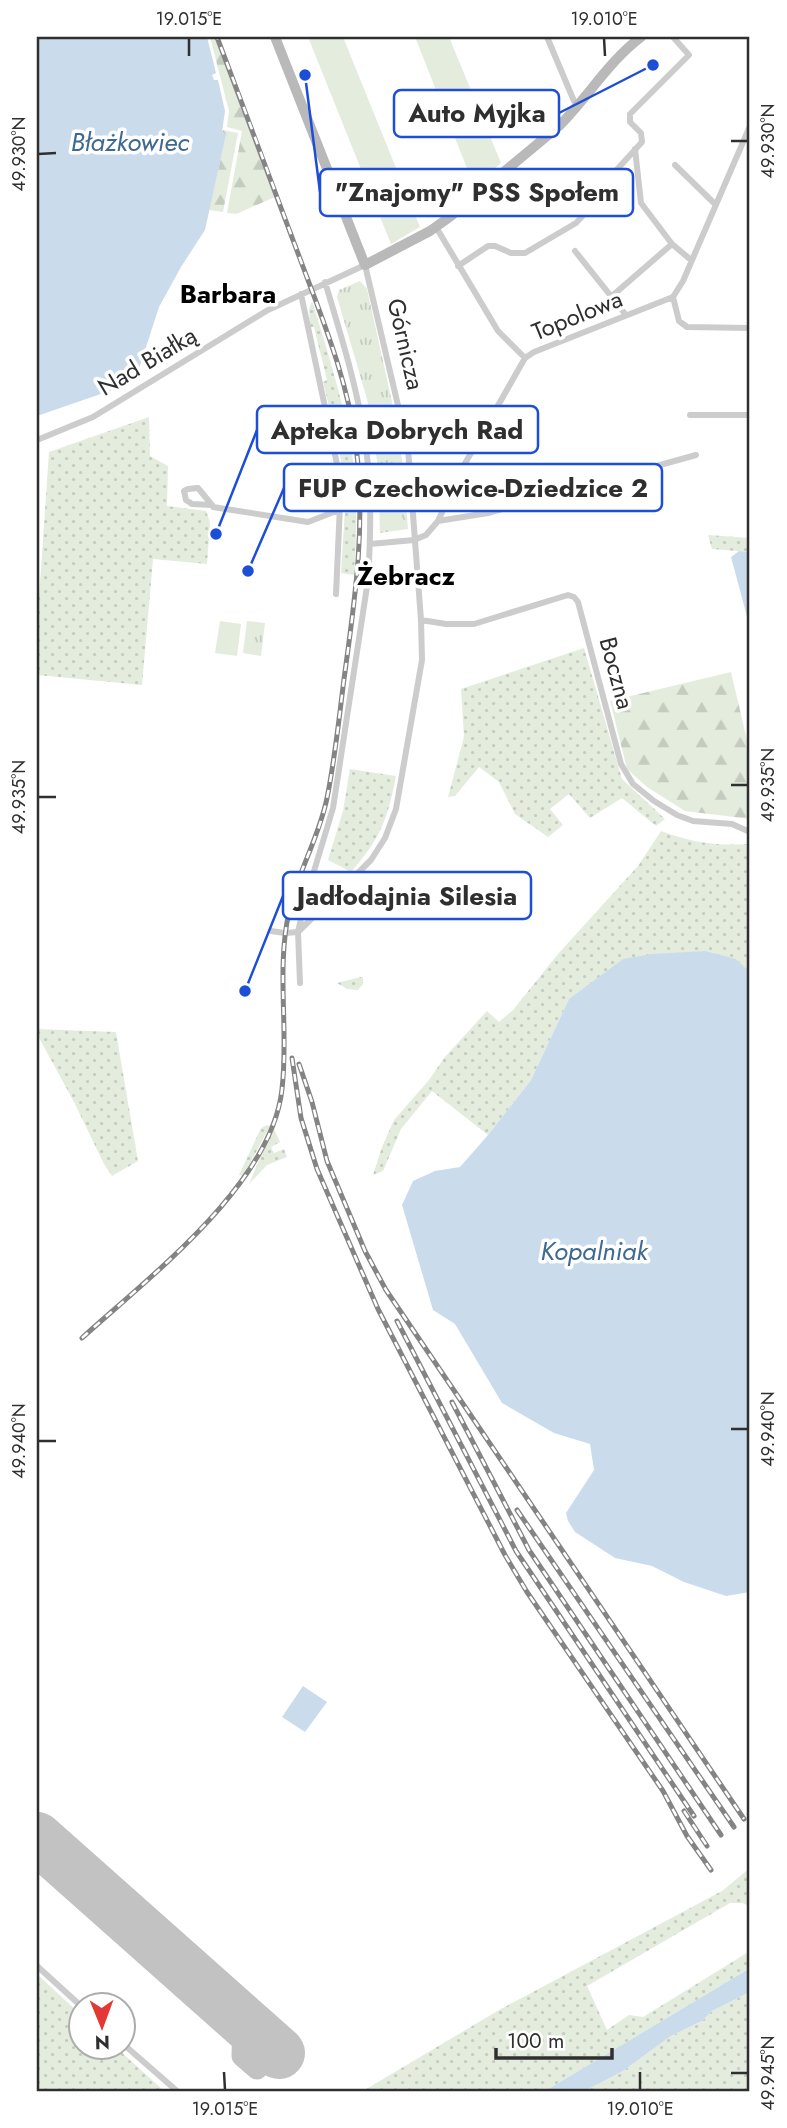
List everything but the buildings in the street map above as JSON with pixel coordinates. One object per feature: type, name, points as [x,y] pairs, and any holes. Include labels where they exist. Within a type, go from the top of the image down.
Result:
[{"type":"street","name":"Górnicza","points":[[275,37],[365,265],[408,448],[421,620],[422,660],[396,809],[385,838],[371,860],[298,933]]},
{"type":"street","points":[[547,37],[574,101],[579,105]]},
{"type":"street","points":[[365,265],[452,216],[559,126],[630,40],[641,37]]},
{"type":"street","points":[[458,266],[488,246],[495,246],[510,253],[525,253],[576,223],[593,203],[601,187],[642,142],[641,133],[630,122],[630,114],[689,55],[673,37]]},
{"type":"street","points":[[750,126],[683,281],[673,297],[679,321],[687,327],[750,328]]},
{"type":"street","points":[[635,149],[641,203],[672,244],[691,260]]},
{"type":"street","points":[[675,164],[716,205]]},
{"type":"street","points":[[508,169],[593,203]]},
{"type":"street","points":[[436,227],[498,331],[526,358]]},
{"type":"street","points":[[612,296],[672,244]]},
{"type":"street","points":[[575,251],[626,315]]},
{"type":"street","name":"Nad Białką","points":[[37,440],[93,416],[268,310],[365,265]]},
{"type":"street","points":[[300,983],[298,933],[304,901],[333,808],[368,580],[370,544],[371,491],[364,434],[325,282]]},
{"type":"street","points":[[301,294],[341,483],[336,594]]},
{"type":"street","name":"Topolowa","points":[[414,540],[426,535],[438,521],[463,467],[526,358],[534,352],[673,297]]},
{"type":"street","points":[[690,415],[750,415]]},
{"type":"street","points":[[438,521],[488,513],[696,455]]},
{"type":"street","points":[[212,505],[308,522],[339,510]]},
{"type":"street","points":[[370,544],[414,540]]},
{"type":"street","name":"Boczna","points":[[421,620],[446,624],[474,624],[568,595],[574,597],[578,602],[621,764],[633,784],[653,801],[677,815],[693,821],[732,824],[750,832]]},
{"type":"street","points":[[271,931],[298,933]]},
{"type":"street","points":[[37,1966],[66,1992]]},
{"type":"street","points":[[136,2055],[177,2091]]},
{"type":"green space","points":[[210,37],[216,37],[275,197],[236,214],[227,213],[242,131],[227,127],[229,111]]},
{"type":"green space","points":[[308,37],[343,37],[420,227],[391,244]]},
{"type":"green space","points":[[415,37],[449,37],[501,163],[474,186]]},
{"type":"green space","points":[[223,130],[238,133],[223,212],[209,210],[226,135]]},
{"type":"green space","points":[[360,281],[367,289],[394,411],[402,460],[408,529],[380,533],[378,467],[367,399],[337,297],[339,290]]},
{"type":"green space","points":[[312,301],[339,391],[351,446],[356,510],[354,575],[341,573],[345,509],[340,452],[323,382],[327,380],[314,327],[310,327],[309,309]]},
{"type":"green space","points":[[149,417],[150,456],[168,466],[167,506],[206,511],[210,522],[207,564],[153,559],[142,685],[37,675],[37,627],[49,452]]},
{"type":"green space","points":[[708,535],[750,538],[750,552],[712,549]]},
{"type":"green space","points":[[220,621],[241,624],[237,656],[215,653]]},
{"type":"green space","points":[[247,621],[265,623],[261,656],[243,653]]},
{"type":"green space","points":[[584,648],[622,779],[665,819],[656,826],[622,798],[590,818],[569,794],[550,809],[563,825],[548,837],[515,814],[499,782],[479,767],[455,796],[448,797],[464,737],[461,689]]},
{"type":"green space","points":[[731,672],[750,753],[750,819],[685,811],[647,787],[627,769],[610,701]]},
{"type":"green space","points":[[350,769],[396,776],[381,828],[351,872],[328,860],[343,811]]},
{"type":"green space","points":[[661,831],[705,843],[750,844],[750,972],[736,959],[569,999],[531,1080],[488,1135],[432,1091],[401,1129],[383,1171],[373,1175],[394,1120],[429,1080],[444,1058],[487,1011],[499,1022],[513,1010],[558,954],[638,866]]},
{"type":"green space","points":[[361,977],[363,984],[358,990],[347,989],[337,983]]},
{"type":"green space","points":[[37,1029],[116,1032],[138,1161],[112,1176],[37,1034]]},
{"type":"green space","points":[[270,1126],[243,1176],[239,1175],[261,1128]]},
{"type":"green space","points":[[273,1127],[280,1142],[271,1147],[274,1153],[284,1149],[287,1157],[267,1165],[249,1184]]},
{"type":"green space","points":[[750,1868],[750,1907],[743,1903],[730,1903],[587,1986],[607,2030],[629,2015],[643,2017],[750,1951],[750,1968],[545,2091],[363,2091],[499,2010],[722,1891]]},
{"type":"green space","points":[[37,1974],[66,2001],[66,2062],[132,2062],[164,2091],[37,2091]]},
{"type":"green space","points":[[750,1992],[750,2091],[585,2091],[623,2071],[671,2036],[702,2021],[712,2011]]},
{"type":"water","name":"Błażkowiec","points":[[37,37],[207,37],[216,73],[212,75],[214,80],[218,80],[225,111],[222,132],[226,135],[205,230],[159,307],[137,375],[121,387],[37,416]]},
{"type":"water","points":[[739,551],[750,552],[750,628],[731,557]]},
{"type":"water","name":"Kopalniak","points":[[705,951],[736,959],[750,972],[750,1592],[726,1596],[684,1582],[652,1566],[615,1558],[575,1532],[566,1513],[594,1470],[590,1444],[554,1433],[502,1403],[455,1324],[433,1310],[402,1205],[413,1181],[435,1171],[460,1167],[488,1135],[531,1080],[569,999],[623,959],[652,954]]},
{"type":"water","points":[[303,1686],[327,1702],[305,1732],[282,1717]]},
{"type":"water","points":[[750,1968],[750,1992],[671,2036],[623,2071],[585,2091],[545,2091]]},
{"type":"taxiway","points":[[243,2020],[242,2056],[257,2069],[275,2051]]},
{"type":"runway","points":[[37,1838],[279,2053]]},
{"type":"railway","points":[[82,1338],[203,1226],[232,1193],[256,1159],[273,1124],[282,1089],[284,1067],[285,934],[297,883],[319,827],[327,798],[355,591],[359,476],[347,397],[325,326],[217,37]]},
{"type":"railway","points":[[292,1058],[301,1118],[317,1169],[378,1309],[505,1555],[527,1592],[663,1791],[687,1836],[711,1870]]},
{"type":"railway","points":[[299,1064],[327,1161],[365,1251],[386,1290],[744,1819]]},
{"type":"railway","points":[[397,1321],[516,1551],[694,1816]]},
{"type":"railway","points":[[452,1402],[529,1550],[721,1835]]},
{"type":"railway","points":[[517,1510],[734,1827]]},
{"type":"railway","points":[[684,1811],[707,1846]]},
{"type":"place","name":"Auto Myjka","points":[[653,65]]},
{"type":"place","name":"\"Znajomy\" PSS Społem","points":[[305,75]]},
{"type":"place","name":"Apteka Dobrych Rad","points":[[216,534]]},
{"type":"place","name":"FUP Czechowice-Dziedzice 2","points":[[248,571]]},
{"type":"place","name":"Jadłodajnia Silesia","points":[[245,991]]},
{"type":"district","name":"Barbara","points":[[228,294]]},
{"type":"district","name":"Żebracz","points":[[406,576]]}]
